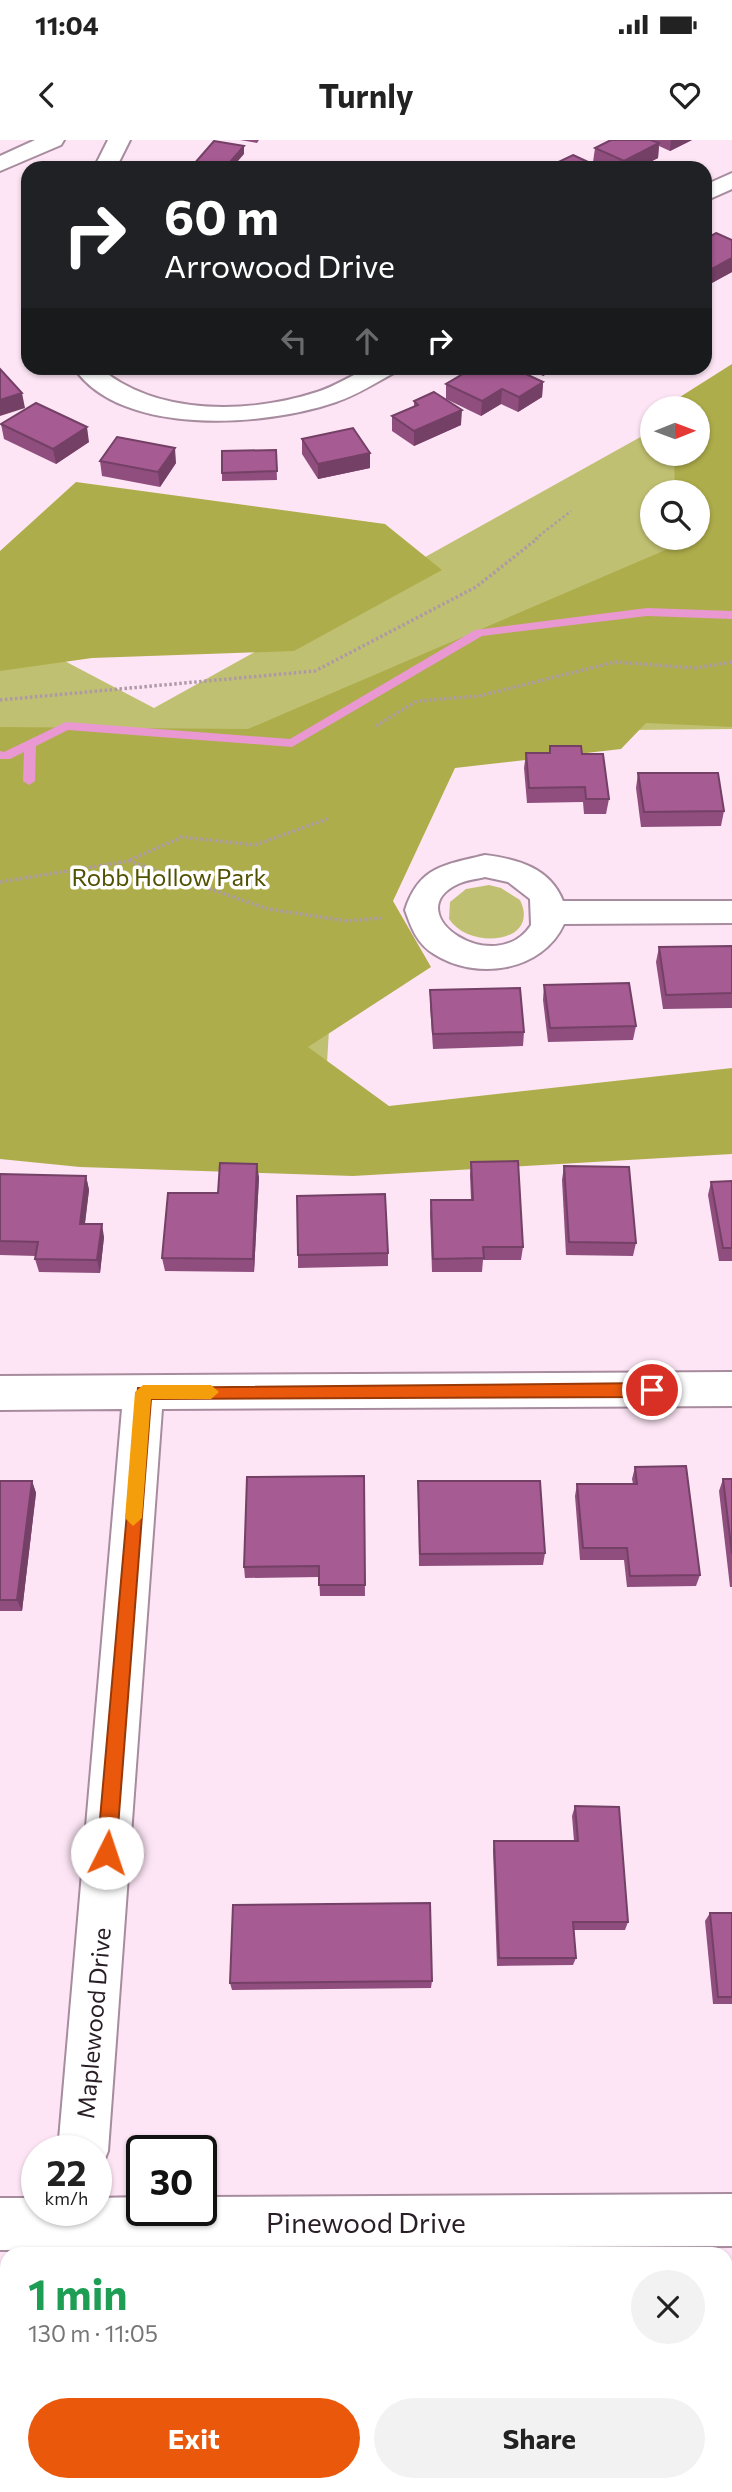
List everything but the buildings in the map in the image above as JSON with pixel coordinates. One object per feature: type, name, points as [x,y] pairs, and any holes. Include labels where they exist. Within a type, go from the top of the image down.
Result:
[{"type":"street","points":[[0,164],[53,140]]},
{"type":"street","points":[[109,161],[120,140]]},
{"type":"street","points":[[712,190],[732,180]]},
{"type":"street","points":[[92,375],[98,382],[144,403],[211,414],[274,410],[328,397],[372,375]]},
{"type":"street","points":[[485,866],[510,870],[531,880],[546,895],[551,913],[547,930],[535,944],[516,954],[493,958],[468,956],[446,948],[428,933],[420,914],[424,894],[439,878],[460,869],[485,866]]},
{"type":"street","points":[[551,913],[732,912]]},
{"type":"street","points":[[0,1393],[732,1389]]},
{"type":"street","name":"Maplewood Drive","points":[[84,2135],[143,1392]]},
{"type":"street","name":"Pinewood Drive","points":[[0,2224],[77,2230],[732,2220]]},
{"type":"path","points":[[0,700],[315,671],[476,587],[571,511]]},
{"type":"path","points":[[376,726],[417,701],[479,695],[615,662],[695,668],[732,662]]},
{"type":"path","points":[[0,882],[129,860],[182,837],[255,845],[330,818]]},
{"type":"path","points":[[129,860],[268,909],[347,921],[420,914]]},
{"type":"green space","name":"Robb Hollow Park","points":[[732,364],[732,727],[646,723],[621,749],[455,768],[393,901],[431,967],[308,1047],[389,1106],[732,1068],[732,1154],[353,1176],[80,1167],[0,1159],[0,727],[248,729],[665,550],[710,550],[710,480],[675,480],[674,466],[710,466],[710,396],[681,396]]},
{"type":"green space","name":"Robb Hollow Park","points":[[732,390],[732,729],[347,733],[323,1129],[0,1133],[0,627],[154,708],[640,437],[640,466],[710,466],[710,402]]},
{"type":"green space","points":[[76,482],[385,524],[442,570],[294,651],[92,658],[0,671],[0,551]]},
{"type":"green space","points":[[489,885],[501,888],[520,900],[524,914],[521,926],[500,938],[472,936],[449,919],[450,902],[466,889]]},
{"type":"waterway","points":[[30,744],[66,726],[292,743],[479,633],[647,612],[732,615]]},
{"type":"waterway","points":[[0,755],[6,756],[30,744]]},
{"type":"waterway","points":[[29,781],[30,744]]},
{"type":"slow traffic","points":[[133,1518],[143,1392],[211,1392]]},
{"type":"route","points":[[107,1853],[143,1392],[652,1390]]}]
